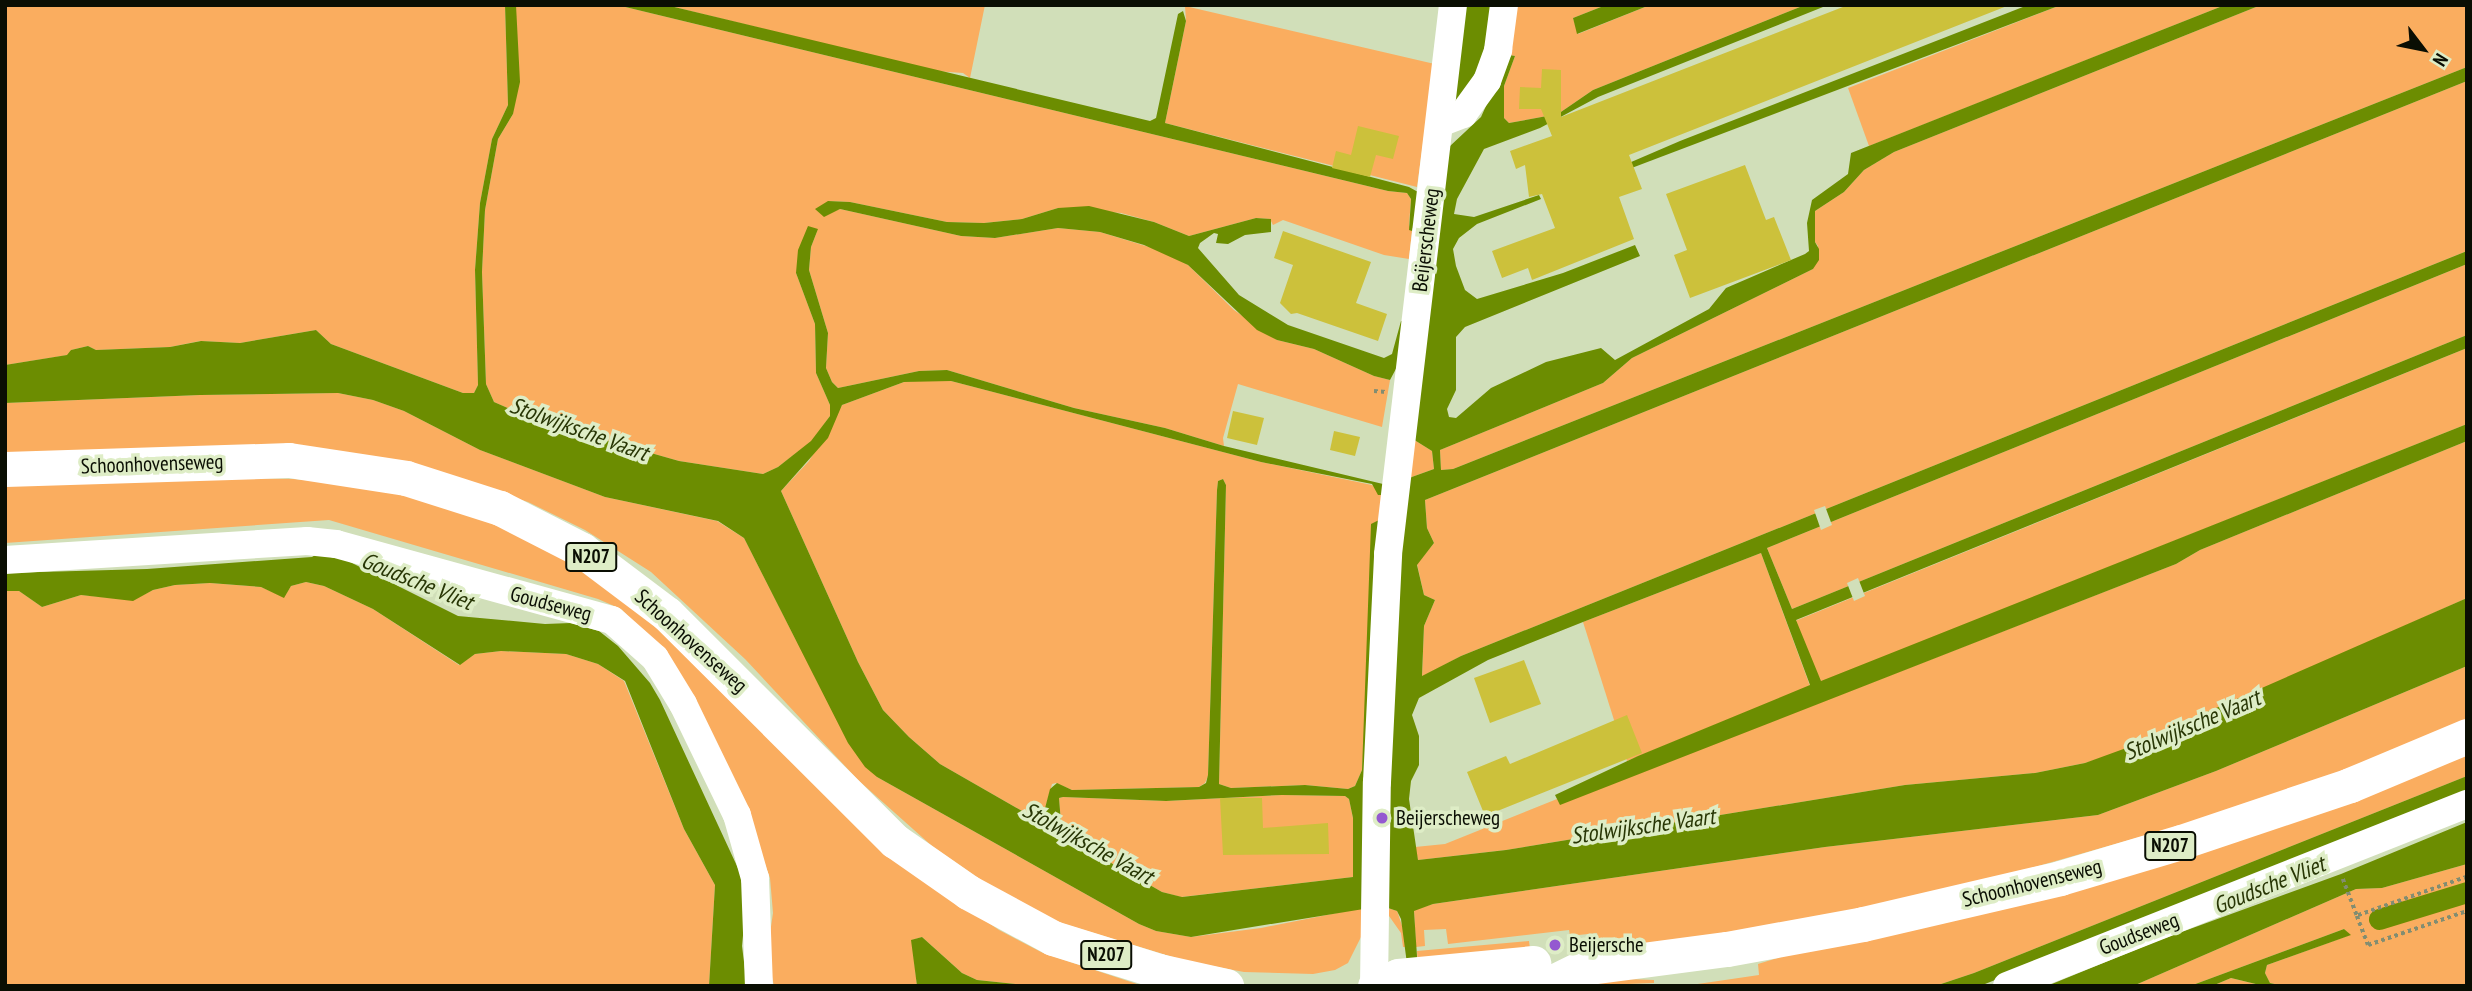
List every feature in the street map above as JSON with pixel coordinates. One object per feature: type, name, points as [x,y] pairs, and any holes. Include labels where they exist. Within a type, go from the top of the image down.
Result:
[{"type":"main road","name":"Schoonhovenseweg","points":[[5,469],[289,460],[406,478],[500,508],[582,550],[667,614],[895,841],[968,892],[1054,939],[1159,971],[1226,986]]},
{"type":"main road","name":"Schoonhovenseweg","points":[[1503,986],[1555,981],[1582,968],[1727,949],[1808,934],[2060,878],[2182,842],[2350,785],[2467,736]]},
{"type":"main road","name":"Schoonhovenseweg","points":[[1374,986],[1398,976],[1549,961],[1582,968]]},
{"type":"street","name":"Beijerscheweg","points":[[1374,986],[1388,554],[1453,5]]},
{"type":"street","points":[[1440,123],[1463,114],[1487,81],[1498,50],[1504,5]]},
{"type":"street","name":"Goudseweg","points":[[5,560],[307,541],[337,544],[612,620],[655,659],[683,704],[737,815],[755,878],[759,986]]},
{"type":"street","name":"Goudseweg","points":[[2007,986],[2467,804]]},
{"type":"path","points":[[2357,916],[2467,877]]},
{"type":"path","points":[[2350,898],[2368,945],[2467,911]]},
{"type":"shaded area","points":[[5,5],[505,5],[508,105],[492,139],[480,203],[475,270],[478,385],[474,393],[463,393],[331,344],[316,330],[240,343],[200,341],[170,347],[96,350],[88,346],[71,350],[68,355],[5,365]]},
{"type":"shaded area","points":[[516,5],[617,5],[1388,191],[1407,193],[1411,199],[1409,225],[1412,231],[1409,259],[1384,255],[1283,220],[1273,225],[1270,219],[1256,218],[1189,236],[1121,213],[1058,208],[1022,219],[984,223],[947,222],[850,202],[828,201],[828,213],[840,209],[961,236],[995,238],[1058,228],[1100,232],[1162,251],[1188,265],[1234,310],[1277,340],[1314,349],[1374,376],[1390,380],[1382,427],[1238,384],[1223,438],[1224,446],[1165,428],[1074,408],[947,370],[919,371],[838,388],[826,368],[828,333],[809,270],[811,247],[818,229],[796,273],[815,324],[816,373],[830,405],[830,416],[812,441],[778,467],[763,474],[679,461],[535,420],[494,402],[486,384],[482,272],[485,210],[498,139],[513,114]]},
{"type":"shaded area","points":[[666,5],[985,5],[970,78],[963,73],[935,71]]},
{"type":"shaded area","points":[[1511,5],[1606,5],[1573,18],[1578,34],[1650,5],[1805,5],[1593,90],[1558,114],[1509,123],[1504,118],[1504,86],[1515,56],[1509,55]]},
{"type":"shaded area","points":[[2061,5],[2225,5],[1869,146],[1848,88]]},
{"type":"shaded area","points":[[2261,5],[2467,5],[2467,67],[1453,469],[1441,470],[1440,450],[1603,383],[1632,358],[1813,269],[1818,246],[1815,242],[1815,211],[1844,192],[1864,170],[1894,152]]},
{"type":"shaded area","points":[[1185,6],[1439,65],[1428,107],[1417,187],[1165,123],[1186,21]]},
{"type":"shaded area","points":[[2467,81],[2467,251],[1461,656],[1422,677],[1424,626],[1435,600],[1424,595],[1417,564],[1434,543],[1427,528],[1425,500]]},
{"type":"shaded area","points":[[2467,264],[2467,335],[1792,609],[1767,548]]},
{"type":"shaded area","points":[[2467,348],[2467,424],[1821,682],[1795,621]]},
{"type":"shaded area","points":[[951,381],[1261,462],[1376,488],[1382,495],[1362,770],[1355,786],[1348,789],[1305,785],[1231,788],[1219,784],[1226,485],[1223,479],[1218,481],[1217,490],[1208,776],[1205,783],[1199,787],[1072,790],[1056,783],[1052,784],[1043,816],[1036,819],[940,764],[909,737],[883,710],[858,662],[781,491],[809,461],[842,405],[904,382]]},
{"type":"shaded area","points":[[338,393],[373,400],[404,411],[480,450],[605,497],[717,521],[744,538],[796,640],[877,777],[1156,931],[1191,937],[1261,928],[1367,907],[1365,929],[1348,963],[1335,970],[1313,974],[1244,972],[1186,961],[1048,919],[984,882],[932,846],[858,780],[745,659],[651,572],[585,530],[528,502],[494,491],[5,452],[5,403],[200,395]]},
{"type":"shaded area","points":[[1408,436],[1432,451],[1434,469],[1409,478]]},
{"type":"shaded area","points":[[2467,441],[2467,598],[2127,750],[2085,763],[2035,773],[1905,785],[1506,850],[1418,860],[1415,847],[1445,844],[1557,799],[1560,804],[2176,564],[2200,550]]},
{"type":"shaded area","points":[[200,477],[293,479],[380,487],[465,511],[524,536],[615,590],[957,901],[999,930],[1043,953],[1143,986],[1034,986],[977,980],[962,973],[922,937],[912,940],[917,986],[774,986],[767,954],[773,913],[770,878],[745,808],[665,652],[621,609],[598,599],[329,520],[5,543],[5,484]]},
{"type":"shaded area","points":[[1761,553],[1810,686],[1627,761],[1583,622]]},
{"type":"shaded area","points":[[306,582],[324,586],[373,609],[459,665],[475,654],[501,651],[566,654],[598,664],[624,681],[684,829],[715,885],[709,986],[5,986],[5,591],[19,591],[42,607],[81,595],[133,600],[153,590],[175,585],[210,583],[261,587],[284,597],[291,586]]},
{"type":"shaded area","points":[[2467,666],[2467,725],[2273,799],[1909,903],[1662,943],[1599,943],[1597,933],[1570,936],[1569,930],[1448,944],[1446,929],[1424,930],[1425,946],[1416,947],[1414,910],[1433,904],[1825,847],[2098,815],[2216,771]]},
{"type":"shaded area","points":[[2467,750],[2467,776],[1974,973],[1935,986],[1684,986],[1759,975],[1758,964]]},
{"type":"shaded area","points":[[1282,795],[1345,796],[1349,799],[1353,818],[1353,877],[1181,897],[1162,892],[1062,835],[1059,798],[1063,797],[1166,801]]},
{"type":"shaded area","points":[[2467,864],[2467,986],[2284,986],[2270,983],[2265,973],[2267,965],[2350,935],[2344,929],[2190,986],[2133,986],[2356,889],[2382,888]]},
{"type":"shaded area","points":[[1382,906],[1397,911],[1405,934],[1406,947],[1403,947],[1401,933]]},
{"type":"shaded area","points":[[1529,941],[1530,949],[1418,966],[1417,951]]},
{"type":"shaded area","points":[[2231,978],[2264,986],[2212,986]]},
{"type":"shaded area","points":[[1627,979],[1654,980],[1654,983],[1575,986]]},
{"type":"water","name":"Stolwijksche Vaart","points":[[505,5],[516,5],[520,82],[513,114],[498,139],[485,210],[482,272],[486,384],[494,402],[535,420],[679,461],[763,474],[778,467],[811,441],[830,416],[830,405],[816,373],[815,324],[796,273],[798,250],[808,226],[818,229],[811,247],[809,270],[828,333],[826,368],[838,388],[919,371],[947,370],[1074,408],[1165,428],[1224,446],[1383,484],[1382,495],[1378,495],[1372,484],[1261,462],[951,381],[904,382],[842,405],[828,438],[781,491],[858,662],[883,710],[909,737],[940,764],[1036,819],[1043,816],[1050,789],[1057,783],[1072,790],[1199,787],[1206,783],[1217,490],[1218,481],[1223,479],[1226,485],[1219,784],[1231,788],[1305,785],[1348,789],[1355,786],[1362,770],[1371,524],[1379,520],[1392,639],[1409,478],[1434,469],[1432,451],[1408,436],[1449,147],[1481,117],[1509,55],[1515,56],[1504,86],[1504,118],[1509,123],[1558,114],[1593,90],[1805,5],[1828,5],[1598,97],[1540,128],[1484,149],[1457,199],[1454,214],[1474,217],[1539,195],[1541,199],[1477,224],[1459,238],[1453,249],[1456,266],[1465,290],[1477,299],[1563,273],[1635,245],[1640,256],[1465,327],[1456,337],[1456,390],[1447,409],[1449,417],[1456,418],[1491,388],[1546,362],[1601,348],[1615,360],[1709,309],[1726,288],[1805,254],[1809,251],[1807,223],[1812,200],[1848,174],[1851,153],[2225,5],[2261,5],[1894,152],[1864,170],[1844,192],[1815,211],[1815,242],[1819,249],[1819,260],[1813,269],[1632,358],[1603,383],[1440,450],[1441,470],[1453,469],[2467,67],[2467,81],[1425,500],[1427,528],[1434,543],[1417,565],[1424,595],[1435,600],[1424,626],[1422,676],[1461,656],[2467,251],[2467,264],[1767,548],[1792,609],[2467,335],[2467,348],[1796,620],[1821,681],[2467,424],[2467,441],[2200,550],[2176,564],[1560,805],[1555,795],[1638,756],[1810,685],[1761,553],[1583,622],[1488,660],[1419,698],[1412,715],[1419,736],[1419,765],[1411,781],[1409,799],[1418,860],[1506,850],[1905,785],[2035,773],[2085,763],[2162,735],[2191,719],[2467,598],[2467,666],[2216,771],[2098,815],[1825,847],[1433,904],[1414,911],[1419,986],[1410,986],[1401,919],[1397,911],[1382,906],[1191,937],[1156,931],[877,777],[865,767],[848,743],[744,538],[718,521],[605,497],[480,450],[404,411],[373,400],[338,393],[200,395],[5,403],[5,365],[67,355],[71,350],[88,346],[96,350],[170,347],[201,341],[240,343],[316,330],[331,344],[463,393],[474,393],[478,385],[475,270],[480,203],[492,139],[508,105]],"holes":[[[1282,795],[1345,796],[1349,799],[1353,818],[1353,877],[1182,897],[1162,892],[1062,835],[1059,798],[1166,801]]]},
{"type":"water","points":[[617,5],[666,5],[1150,121],[1156,118],[1178,14],[1183,11],[1186,21],[1165,123],[1409,187],[1418,192],[1414,224],[1412,231],[1409,230],[1411,199],[1407,193],[1388,191]]},
{"type":"water","points":[[1462,5],[1492,5],[1488,57],[1458,105],[1449,97]]},
{"type":"water","points":[[1606,5],[1650,5],[1577,34],[1573,18]]},
{"type":"water","points":[[2028,5],[2061,5],[1629,169],[1601,175],[1680,141]]},
{"type":"water","points":[[828,201],[850,202],[947,222],[984,223],[1022,219],[1058,208],[1089,206],[1154,222],[1189,236],[1256,218],[1271,219],[1271,232],[1245,235],[1228,244],[1216,243],[1218,234],[1214,233],[1200,243],[1198,248],[1239,295],[1288,325],[1384,358],[1392,354],[1401,321],[1406,323],[1398,365],[1390,380],[1374,376],[1314,349],[1277,340],[1257,330],[1188,265],[1144,245],[1100,232],[1058,228],[995,238],[961,236],[840,209],[824,217],[815,209]]},
{"type":"water","points":[[320,552],[344,559],[458,616],[545,624],[571,623],[599,631],[618,646],[650,683],[660,700],[743,879],[747,894],[742,946],[747,986],[709,986],[715,885],[684,829],[625,681],[598,664],[566,654],[501,651],[475,654],[460,665],[373,609],[324,586],[306,582],[291,586],[284,598],[261,587],[210,583],[175,585],[153,590],[133,601],[81,595],[42,607],[19,591],[5,591],[5,573],[147,569],[312,557]]},
{"type":"water","points":[[2467,776],[2467,791],[1980,986],[1935,986],[1974,973]]},
{"type":"water","points":[[2467,822],[2467,864],[2382,888],[2356,889],[2133,986],[2047,986],[2157,941],[2341,874]]},
{"type":"water","points":[[2344,929],[2351,935],[2267,965],[2265,973],[2270,983],[2284,986],[2264,986],[2231,978],[2212,986],[2190,986]]},
{"type":"water","points":[[922,937],[962,973],[977,980],[1034,986],[917,986],[911,940]]},
{"type":"pier","points":[[1825,506],[1832,525],[1821,530],[1814,510]]},
{"type":"pier","points":[[1858,578],[1865,596],[1854,601],[1847,583]]},
{"type":"building","points":[[1848,5],[2007,6],[1629,155],[1642,189],[1619,197],[1634,239],[1532,280],[1528,268],[1502,278],[1492,251],[1555,228],[1542,194],[1529,197],[1525,165],[1516,169],[1510,151],[1552,136],[1541,109],[1519,109],[1520,87],[1541,88],[1542,69],[1561,70],[1561,117]]},
{"type":"building","points":[[1358,126],[1399,136],[1393,159],[1376,155],[1370,177],[1332,168],[1336,151],[1351,155]]},
{"type":"building","points":[[1745,165],[1766,220],[1774,217],[1791,260],[1690,298],[1674,255],[1687,250],[1666,194]]},
{"type":"building","points":[[1283,231],[1371,262],[1356,303],[1387,314],[1378,341],[1297,313],[1291,314],[1280,303],[1293,265],[1274,258]]},
{"type":"building","points":[[1233,411],[1264,418],[1257,445],[1227,438]]},
{"type":"building","points":[[1334,431],[1360,437],[1355,456],[1330,450]]},
{"type":"building","points":[[1524,660],[1541,704],[1490,723],[1474,678]]},
{"type":"building","points":[[1627,715],[1642,753],[1485,816],[1467,772],[1506,756],[1510,764]]},
{"type":"building","points":[[1220,798],[1262,798],[1263,828],[1328,823],[1329,854],[1223,855]]},
{"type":"waterway","points":[[2379,919],[2467,892]]},
{"type":"place","name":"Beijerscheweg","points":[[1382,818]]},
{"type":"place","name":"Beijersche","points":[[1555,945]]},
{"type":"water label","name":"Goudsche Vliet","points":[[417,581]]},
{"type":"water label","name":"Goudsche Vliet","points":[[2269,885]]}]
